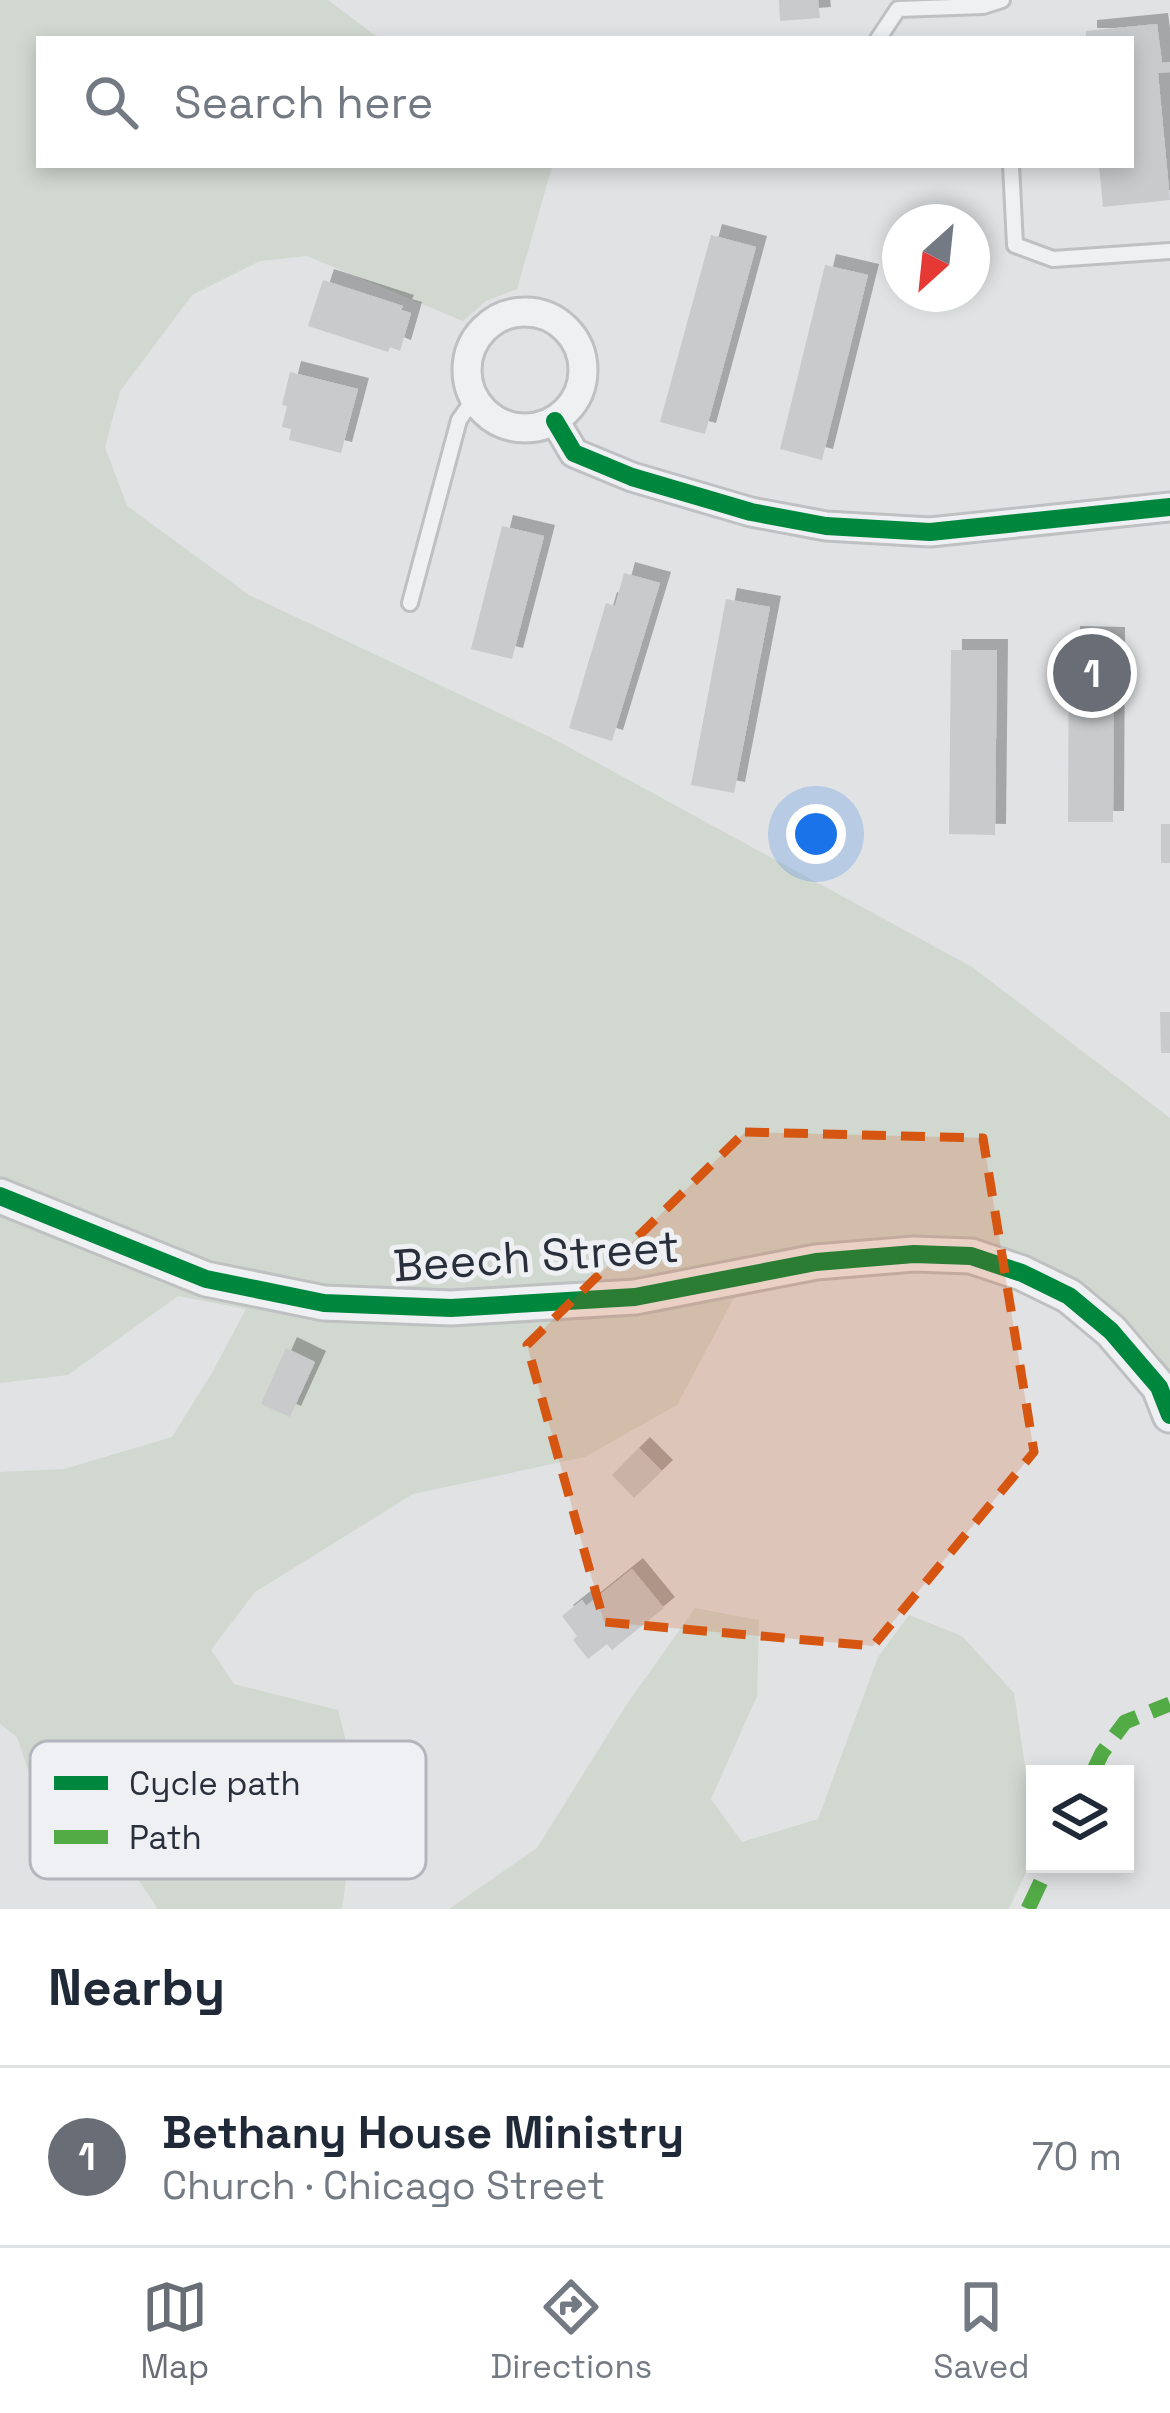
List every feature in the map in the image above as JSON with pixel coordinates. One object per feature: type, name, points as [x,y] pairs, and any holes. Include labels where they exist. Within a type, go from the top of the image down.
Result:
[{"type":"street","points":[[541,314],[570,334],[580,352],[584,374],[579,394],[555,421],[530,429],[504,425],[474,399],[467,377],[468,357],[483,330],[499,318],[541,314]]},
{"type":"street","points":[[555,421],[574,454],[632,477],[770,516],[826,526],[930,532],[1170,507]]},
{"type":"street","name":"Beech Street","points":[[0,1196],[206,1279],[323,1304],[451,1308],[635,1298],[816,1262],[914,1254],[971,1256],[1069,1296],[1111,1331],[1159,1387],[1170,1415]]},
{"type":"lane","points":[[880,36],[898,9],[983,6],[1002,0]]},
{"type":"lane","points":[[1011,168],[1015,245],[1053,259],[1170,251]]},
{"type":"lane","points":[[410,603],[459,420],[474,399]]},
{"type":"highlighted area","points":[[745,1132],[983,1138],[1034,1452],[873,1646],[604,1622],[527,1345]]},
{"type":"shaded area","points":[[0,0],[328,0],[376,36],[36,36],[36,168],[552,168],[517,289],[486,301],[463,321],[307,256],[260,261],[192,295],[120,391],[105,447],[127,506],[249,595],[550,737],[972,967],[1170,1118],[1170,1373],[1151,1347],[1103,1302],[1012,1255],[926,1238],[757,1255],[677,1405],[585,1457],[413,1494],[255,1592],[211,1650],[234,1684],[338,1710],[346,1741],[30,1741],[30,1776],[17,1737],[0,1724],[0,1472],[64,1469],[172,1437],[246,1309],[178,1296],[68,1375],[0,1383]]},
{"type":"shaded area","points":[[695,1608],[759,1620],[757,1696],[711,1799],[742,1842],[818,1819],[878,1657],[909,1615],[962,1636],[1014,1693],[1026,1772],[1026,1872],[1009,1909],[449,1909],[537,1848],[625,1707]]},
{"type":"shaded area","points":[[138,1879],[346,1879],[342,1909],[158,1909]]},
{"type":"building","points":[[779,0],[818,0],[820,18],[780,21]]},
{"type":"building","points":[[1157,24],[1162,63],[1170,62],[1170,72],[1158,73],[1170,200],[1103,207],[1099,168],[1134,168],[1134,36],[1086,36],[1086,31]]},
{"type":"building","points":[[711,235],[756,247],[705,434],[660,422]]},
{"type":"building","points":[[825,265],[868,275],[822,460],[780,449]]},
{"type":"building","points":[[323,280],[403,306],[401,310],[411,313],[400,351],[390,347],[388,352],[308,326]]},
{"type":"building","points":[[290,372],[358,389],[341,453],[289,440],[291,429],[282,427],[287,406],[282,405]]},
{"type":"building","points":[[502,526],[544,536],[512,659],[471,649]]},
{"type":"building","points":[[624,573],[660,583],[612,741],[569,728],[606,603],[615,606]]},
{"type":"building","points":[[726,599],[770,607],[734,793],[691,785]]},
{"type":"building","points":[[1069,637],[1114,638],[1113,822],[1068,822]]},
{"type":"building","points":[[951,650],[997,650],[995,835],[949,834]]},
{"type":"building","points":[[1161,824],[1170,824],[1170,863],[1161,863]]},
{"type":"building","points":[[1160,1012],[1170,1012],[1170,1053],[1161,1053]]},
{"type":"building","points":[[286,1348],[315,1362],[290,1417],[261,1404]]},
{"type":"building","points":[[639,1448],[662,1471],[634,1498],[612,1475]]},
{"type":"building","points":[[632,1569],[664,1608],[612,1650],[607,1644],[588,1659],[562,1616],[582,1600],[586,1606]]},
{"type":"marked path","points":[[1096,1765],[1125,1722],[1170,1704]]},
{"type":"marked path","points":[[1028,1909],[1045,1873]]},
{"type":"cycle path","points":[[555,421],[574,453],[632,477],[751,512],[826,526],[930,532],[1170,507]]},
{"type":"cycle path","points":[[0,1196],[206,1279],[324,1303],[451,1308],[635,1297],[816,1262],[914,1254],[971,1256],[1069,1296],[1111,1331],[1159,1387],[1170,1415]]},
{"type":"place","name":"Bethany House Ministry","points":[[1092,673]]}]
